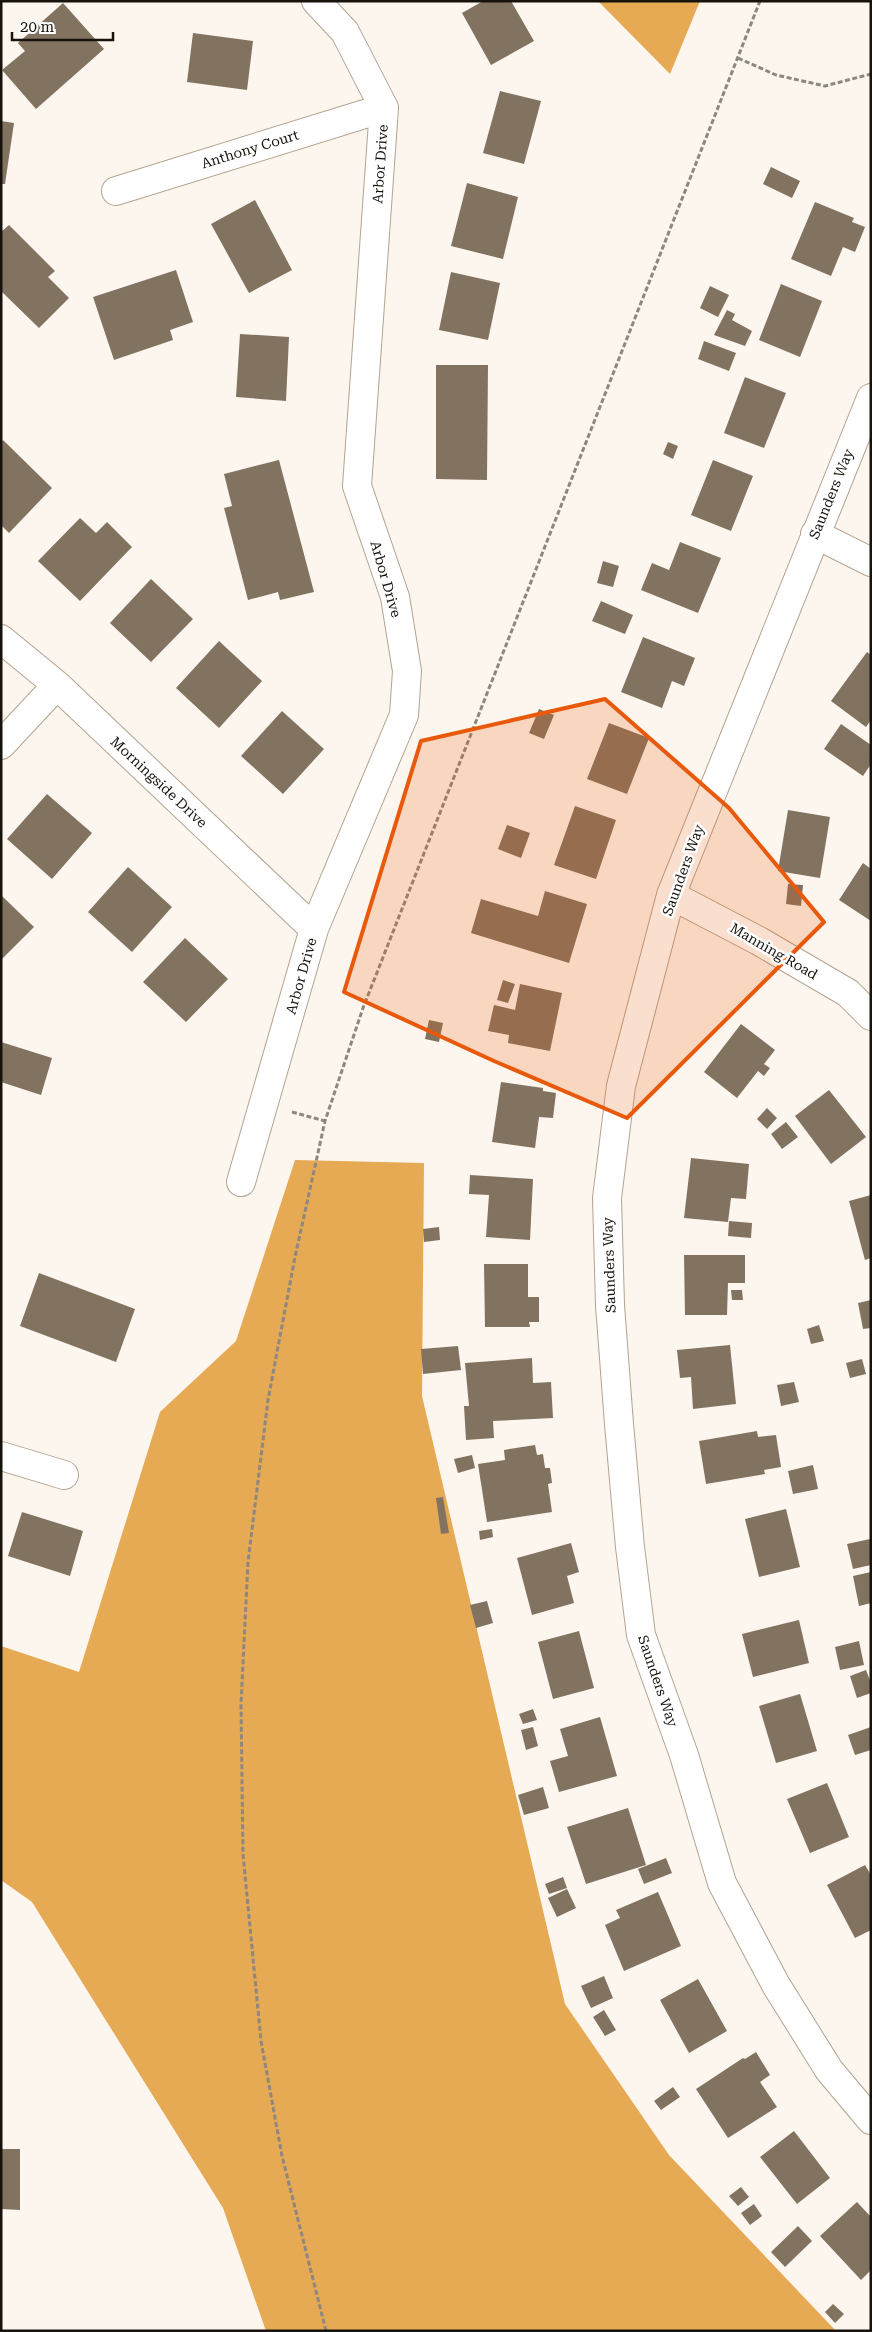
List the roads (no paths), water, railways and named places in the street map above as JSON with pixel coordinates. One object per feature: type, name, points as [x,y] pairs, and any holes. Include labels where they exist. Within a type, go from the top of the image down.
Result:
[{"type":"street","name":"Arbor Drive","points":[[241,1182],[314,929],[404,715],[408,671],[394,597],[358,486],[384,108],[345,32],[316,1]]},
{"type":"street","name":"Anthony Court","points":[[116,191],[384,108]]},
{"type":"street","name":"Saunders Way","points":[[871,398],[814,534],[671,895],[621,1086],[607,1198],[610,1305],[619,1424],[630,1547],[641,1635],[684,1755],[722,1883],[776,1985],[829,2070],[871,2120]]},
{"type":"street","points":[[814,534],[871,562]]},
{"type":"street","name":"Morningside Drive","points":[[1,639],[57,685],[314,929]]},
{"type":"street","points":[[1,745],[57,685]]},
{"type":"street","name":"Manning Road","points":[[671,895],[760,941],[848,993],[871,1016]]},
{"type":"street","points":[[1,1456],[64,1475]]}]
